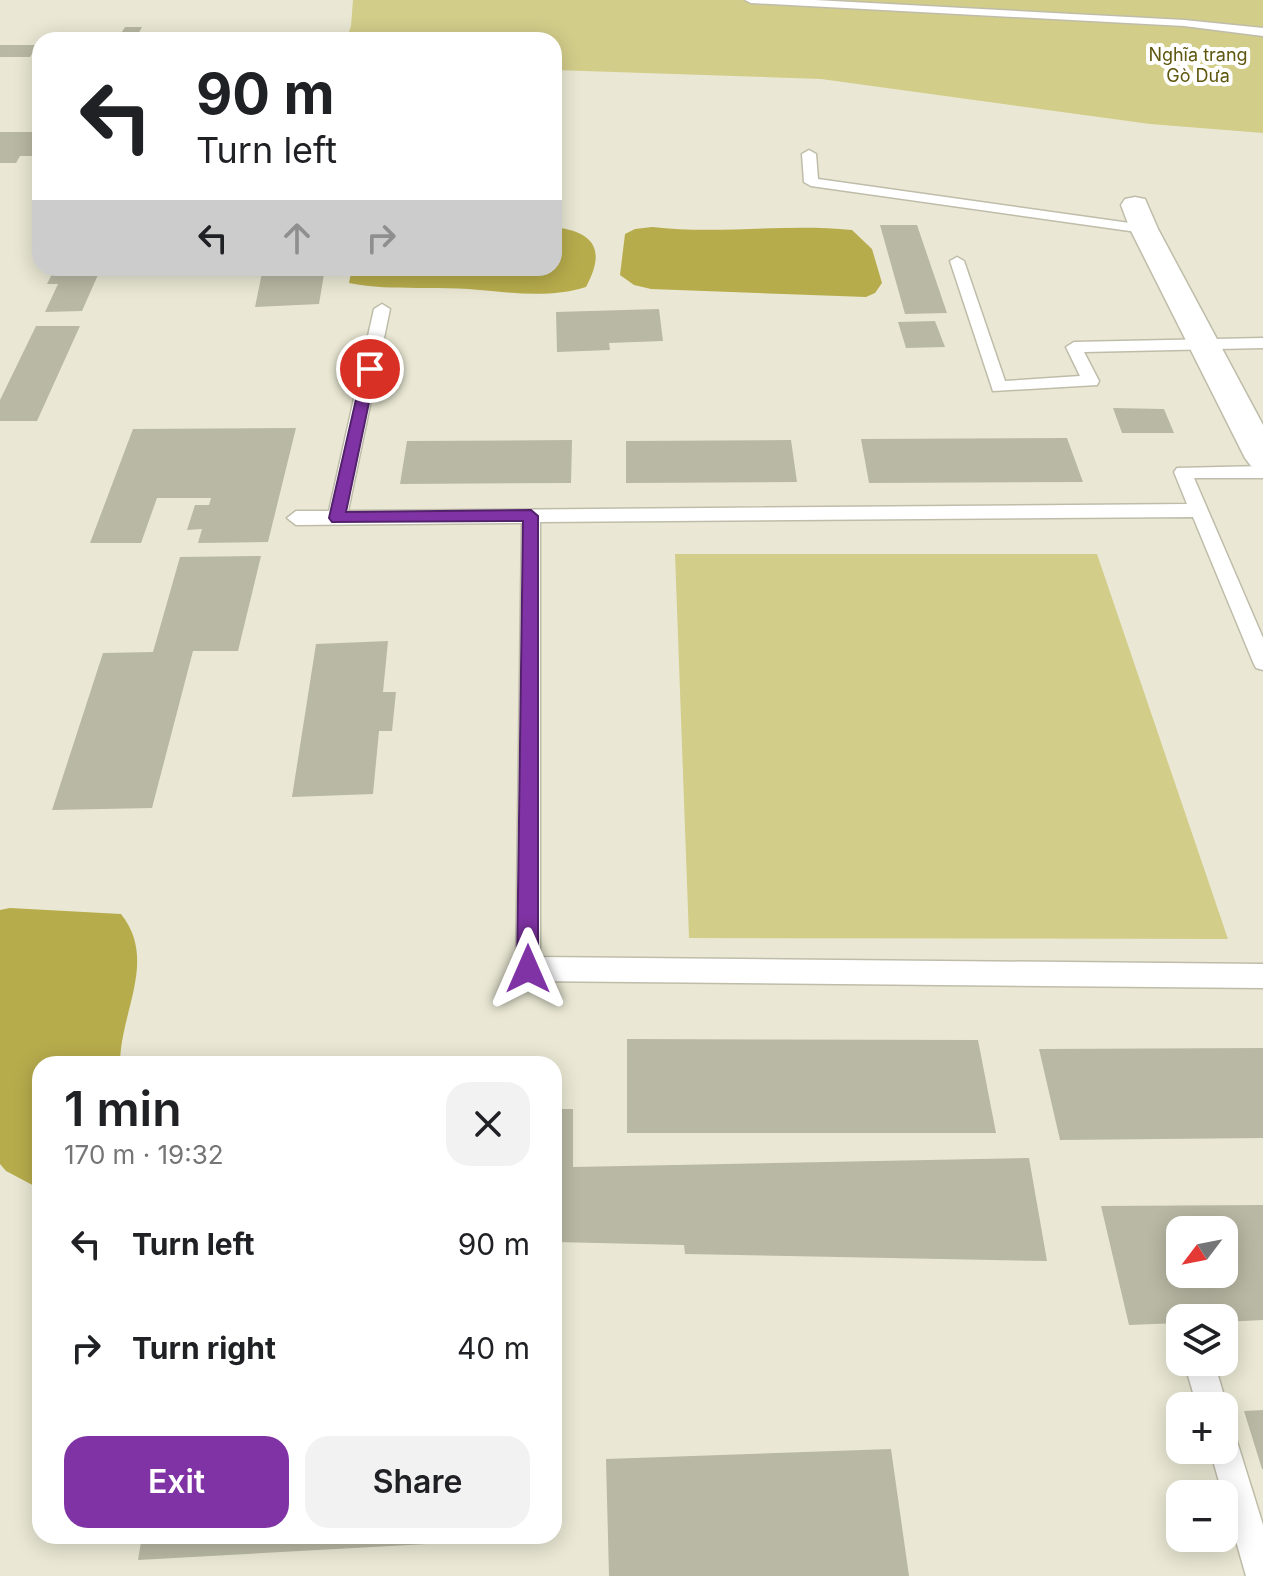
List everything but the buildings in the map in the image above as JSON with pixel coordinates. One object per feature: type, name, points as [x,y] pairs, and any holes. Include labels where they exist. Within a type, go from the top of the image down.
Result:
[{"type":"street","points":[[1139,217],[1263,458]]},
{"type":"lane","points":[[751,0],[1184,23],[1263,32]]},
{"type":"lane","points":[[809,154],[811,182],[1139,217]]},
{"type":"lane","points":[[957,261],[999,387],[1091,381],[1074,347],[1263,343]]},
{"type":"lane","points":[[337,518],[382,309]]},
{"type":"lane","points":[[1263,472],[1183,472],[1263,662]]},
{"type":"lane","points":[[296,518],[1199,510]]},
{"type":"lane","points":[[531,516],[528,969],[1263,976]]},
{"type":"lane","points":[[1229,1464],[1262,1576]]},
{"type":"green space","name":"Nghĩa trang Gò Dưa","points":[[353,0],[1263,0],[1263,133],[1150,124],[821,79],[562,70],[562,32],[349,32]]},
{"type":"green space","points":[[675,554],[1097,554],[1228,939],[689,938]]},
{"type":"shaded area","points":[[652,227],[852,230],[872,249],[882,283],[875,293],[866,297],[651,289],[634,285],[620,275],[625,234]]},
{"type":"shaded area","points":[[562,228],[587,238],[595,253],[595,263],[586,287],[557,293],[379,287],[349,283],[350,276],[562,276]]},
{"type":"shaded area","points":[[0,910],[121,914],[132,932],[136,950],[137,968],[121,1056],[32,1056],[32,1185],[6,1171],[0,1164]]},
{"type":"route","points":[[370,369],[337,518],[531,516],[528,969]]}]
